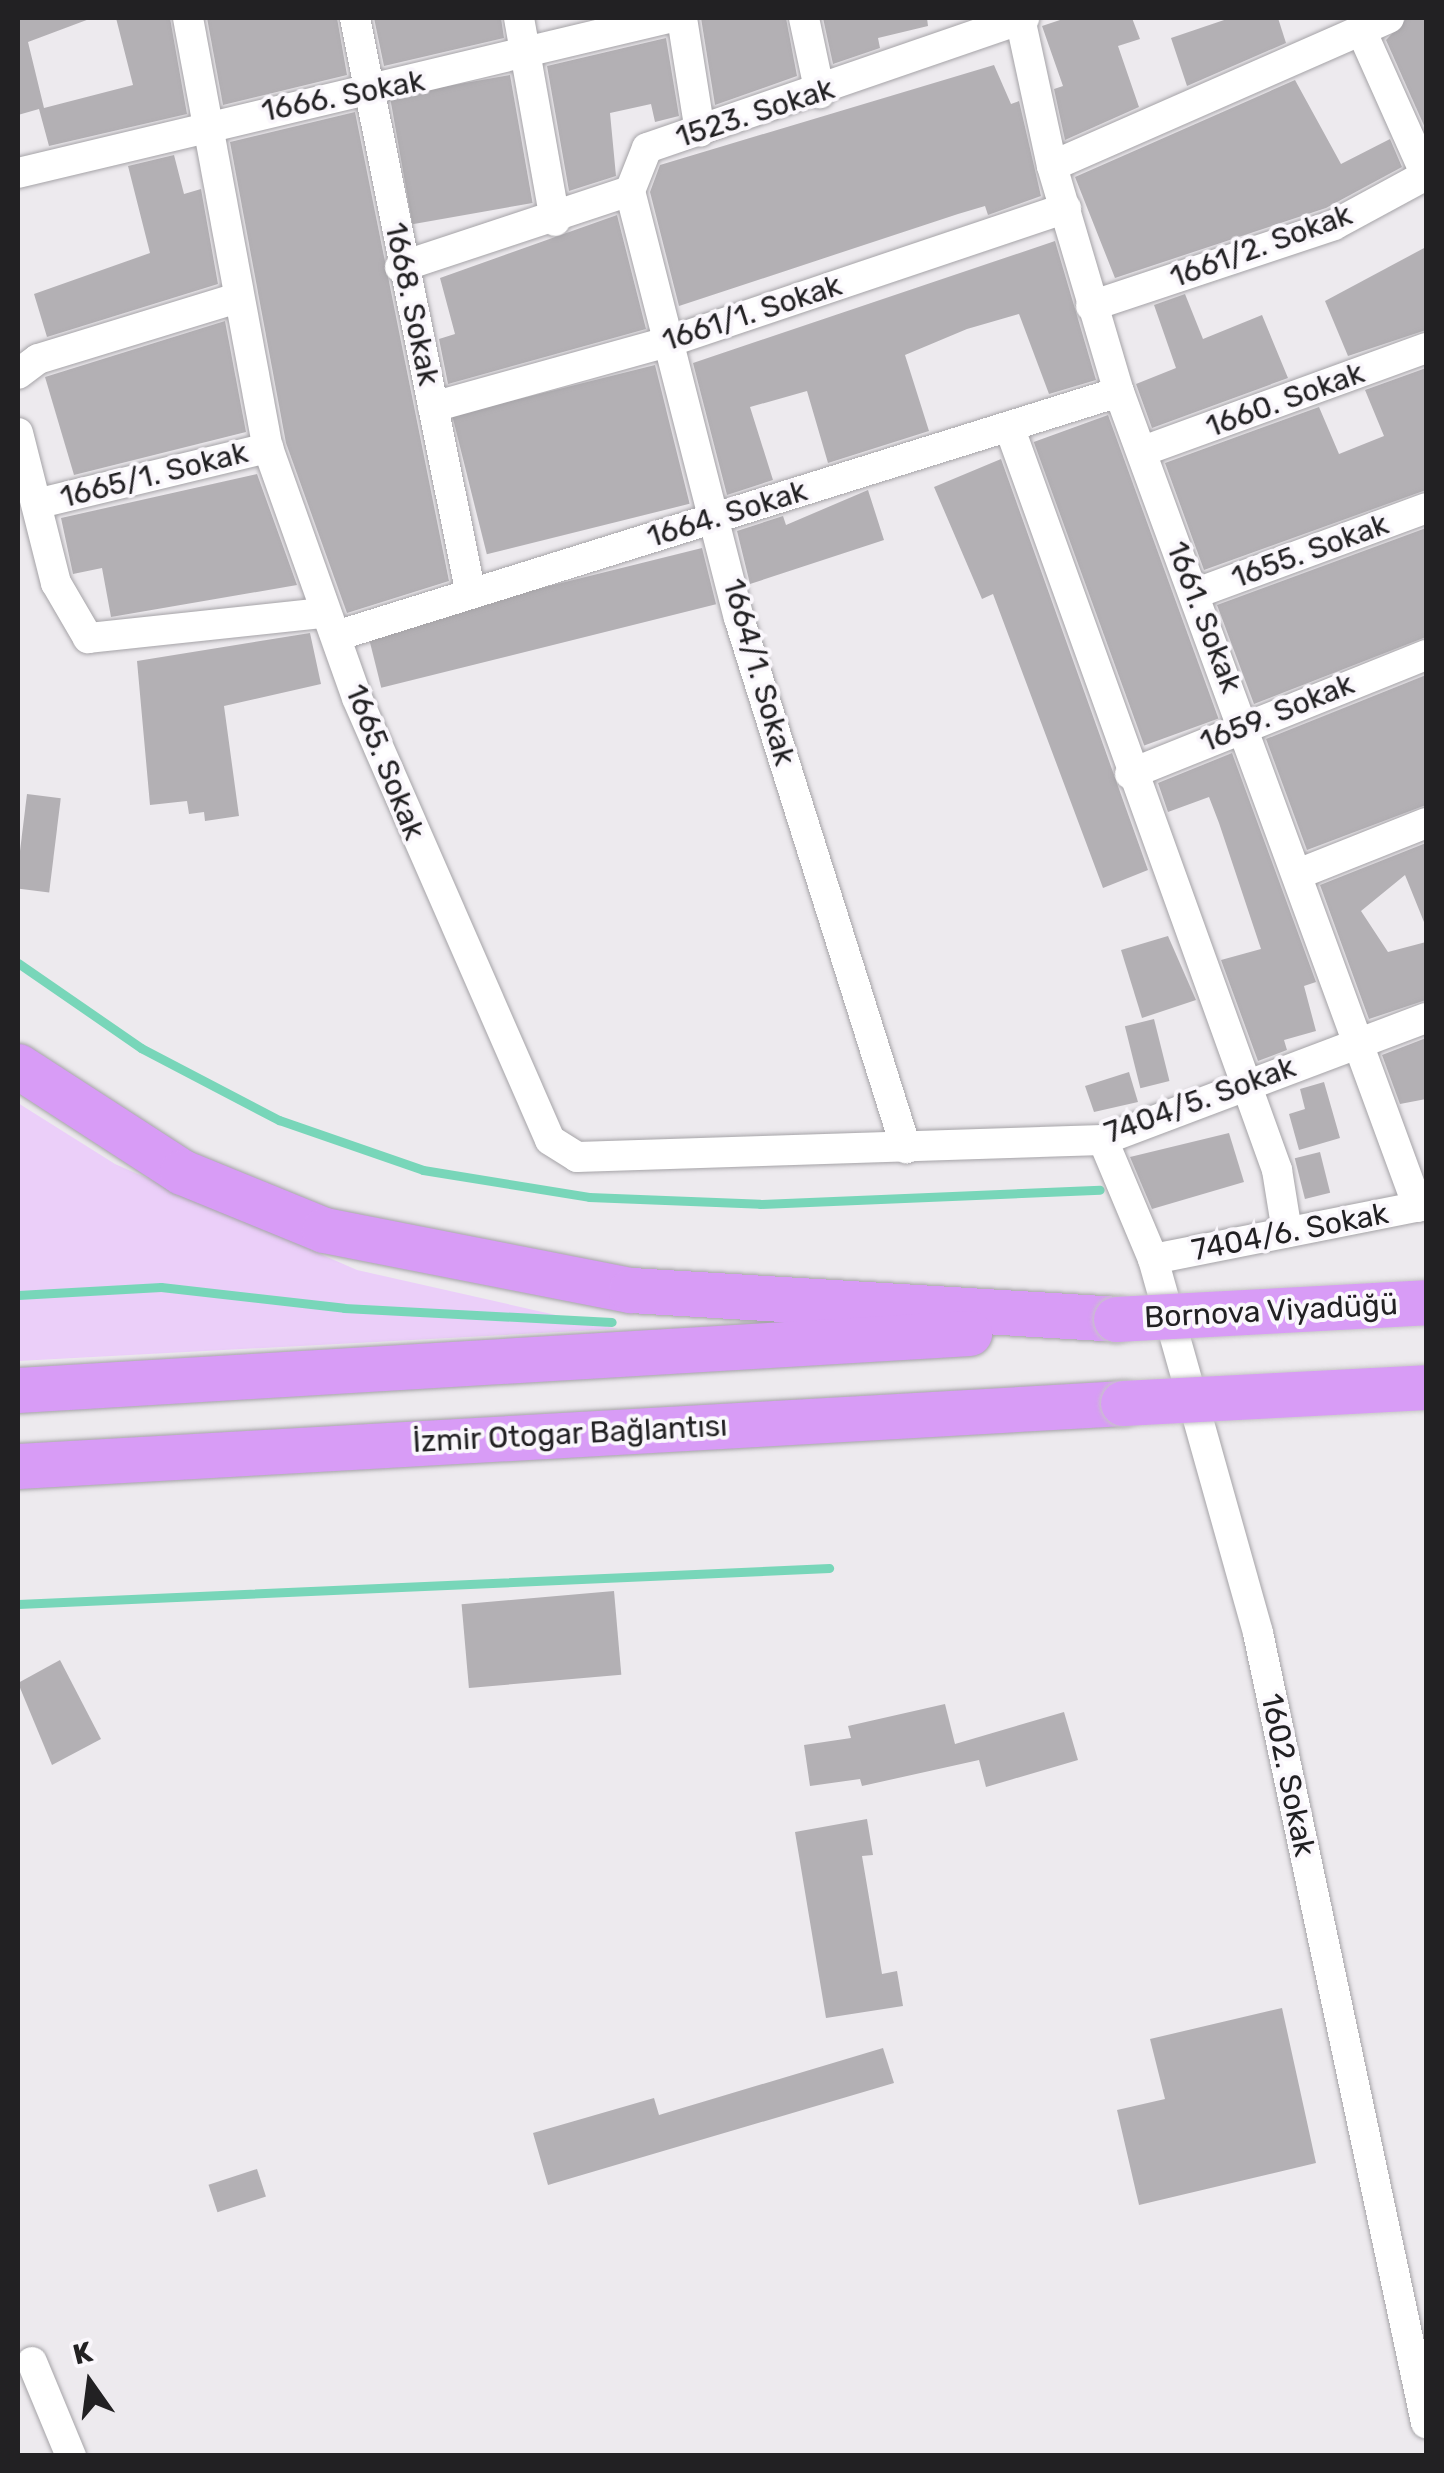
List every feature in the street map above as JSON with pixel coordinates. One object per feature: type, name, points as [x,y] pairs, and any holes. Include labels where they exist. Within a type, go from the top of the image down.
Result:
[{"type":"highway","points":[[18,1066],[182,1172],[324,1230],[630,1290],[1116,1320]]},
{"type":"highway","name":"Bornova Viyadüğü","points":[[1116,1320],[1426,1302]]},
{"type":"highway","points":[[18,1390],[829,1346],[1116,1320]]},
{"type":"highway","name":"İzmir Otogar Bağlantısı","points":[[18,1466],[1426,1386]]},
{"type":"street","name":"1665. Sokak","points":[[188,18],[236,298],[268,448],[330,625],[550,1140],[577,1157],[906,1148]]},
{"type":"street","name":"1668. Sokak","points":[[355,18],[374,92],[400,266],[470,590]]},
{"type":"street","points":[[519,18],[556,221]]},
{"type":"street","name":"1666. Sokak","points":[[18,174],[204,123],[374,92],[668,18]]},
{"type":"street","points":[[682,18],[700,132]]},
{"type":"street","points":[[804,18],[820,93]]},
{"type":"street","name":"1523. Sokak","points":[[630,191],[646,148],[820,93],[1022,18]]},
{"type":"street","name":"1661. Sokak","points":[[1022,18],[1052,166],[1091,306],[1245,724],[1354,1044],[1422,1206]]},
{"type":"street","points":[[1052,166],[1375,24],[1426,175]]},
{"type":"street","name":"1661/2. Sokak","points":[[1091,306],[1334,225],[1426,175]]},
{"type":"street","points":[[400,266],[556,221],[573,204],[630,191]]},
{"type":"street","name":"1664/1. Sokak","points":[[630,191],[740,618],[906,1148]]},
{"type":"street","name":"1661/1. Sokak","points":[[433,407],[668,342],[1066,208]]},
{"type":"street","points":[[18,374],[38,359],[236,298]]},
{"type":"street","name":"1660. Sokak","points":[[1143,451],[1426,348]]},
{"type":"street","name":"1664. Sokak","points":[[18,433],[40,503],[56,584],[88,638],[330,625],[470,590],[1010,429],[1120,392]]},
{"type":"street","points":[[1010,429],[1130,774],[1242,1083],[1278,1170],[1287,1232]]},
{"type":"street","name":"1665/1. Sokak","points":[[40,503],[268,448]]},
{"type":"street","name":"1655. Sokak","points":[[1194,594],[1426,508]]},
{"type":"street","name":"1659. Sokak","points":[[1130,774],[1245,724],[1426,655]]},
{"type":"street","points":[[1298,874],[1426,823]]},
{"type":"street","name":"7404/5. Sokak","points":[[906,1148],[1104,1140],[1242,1083],[1426,1018]]},
{"type":"street","name":"1602. Sokak","points":[[1104,1140],[1153,1259],[1258,1633],[1426,2416]]},
{"type":"street","name":"7404/6. Sokak","points":[[1153,1259],[1422,1206]]},
{"type":"street","points":[[32,2362],[70,2456]]},
{"type":"shaded area","points":[[18,1103],[115,1164],[357,1270],[618,1329],[18,1361]]},
{"type":"building","points":[[18,18],[92,18],[28,42],[44,108],[133,85],[116,18],[170,18],[187,114],[49,146],[39,109],[18,115]]},
{"type":"building","points":[[207,18],[337,18],[347,75],[223,105]]},
{"type":"building","points":[[374,18],[501,18],[504,38],[384,66]]},
{"type":"building","points":[[701,18],[786,18],[797,76],[715,105]]},
{"type":"building","points":[[823,18],[927,18],[928,26],[878,38],[880,48],[833,64]]},
{"type":"building","points":[[1066,18],[1132,18],[1140,39],[1118,46],[1139,107],[1065,140],[1054,89],[1063,86],[1042,26]]},
{"type":"building","points":[[1230,18],[1278,18],[1286,43],[1187,86],[1171,38]]},
{"type":"building","points":[[1407,18],[1426,18],[1426,130],[1386,40]]},
{"type":"building","points":[[666,38],[679,116],[655,122],[651,104],[610,113],[616,176],[569,191],[547,66]]},
{"type":"building","points":[[994,65],[1011,104],[1019,101],[1041,196],[988,215],[985,206],[958,214],[679,306],[650,192],[660,165]]},
{"type":"building","points":[[510,75],[533,203],[412,224],[390,96]]},
{"type":"building","points":[[1295,80],[1341,164],[1390,139],[1402,167],[1326,208],[1115,278],[1075,177]]},
{"type":"building","points":[[355,112],[449,581],[347,613],[286,443],[230,142]]},
{"type":"building","points":[[174,155],[184,194],[201,189],[218,284],[47,337],[34,294],[150,253],[128,166]]},
{"type":"building","points":[[617,215],[646,329],[448,384],[439,339],[455,334],[440,278]]},
{"type":"building","points":[[1055,241],[1096,380],[1049,394],[1019,314],[967,329],[905,355],[929,431],[828,463],[807,391],[750,407],[773,480],[727,495],[693,363]]},
{"type":"building","points":[[1426,247],[1426,330],[1348,356],[1325,301]]},
{"type":"building","points":[[1185,294],[1203,339],[1262,315],[1288,378],[1152,428],[1136,384],[1176,368],[1154,305]]},
{"type":"building","points":[[225,321],[246,432],[74,475],[45,377]]},
{"type":"building","points":[[655,365],[690,504],[487,554],[452,416]]},
{"type":"building","points":[[1426,368],[1426,490],[1204,570],[1165,463],[1319,407],[1339,454],[1384,436],[1365,390]]},
{"type":"building","points":[[1108,415],[1218,719],[1144,746],[1034,442]]},
{"type":"building","points":[[1001,459],[1148,870],[1103,888],[993,594],[982,599],[934,487]]},
{"type":"building","points":[[257,474],[297,585],[111,617],[102,568],[73,574],[61,518]]},
{"type":"building","points":[[868,490],[884,540],[750,584],[737,531],[783,516],[786,525]]},
{"type":"building","points":[[1426,528],[1426,637],[1254,704],[1217,605]]},
{"type":"building","points":[[702,548],[716,604],[381,688],[367,631]]},
{"type":"building","points":[[310,633],[321,684],[224,706],[239,816],[205,821],[204,812],[189,814],[187,801],[150,805],[137,661]]},
{"type":"building","points":[[1426,675],[1426,805],[1307,850],[1266,739]]},
{"type":"building","points":[[1232,753],[1316,982],[1304,986],[1316,1031],[1284,1040],[1287,1050],[1258,1061],[1221,960],[1261,949],[1219,823],[1209,797],[1168,812],[1158,783]]},
{"type":"building","points":[[27,794],[61,798],[49,892],[18,889]]},
{"type":"building","points":[[1426,843],[1426,927],[1405,875],[1361,911],[1388,952],[1426,942],[1426,1000],[1369,1019],[1320,885]]},
{"type":"building","points":[[1168,936],[1196,1000],[1142,1018],[1121,950]]},
{"type":"building","points":[[1154,1019],[1169,1081],[1140,1088],[1125,1026]]},
{"type":"building","points":[[1426,1038],[1426,1099],[1400,1104],[1382,1055]]},
{"type":"building","points":[[1129,1072],[1138,1102],[1094,1112],[1085,1086]]},
{"type":"building","points":[[1324,1082],[1340,1138],[1299,1150],[1289,1114],[1305,1109],[1300,1089]]},
{"type":"building","points":[[1229,1133],[1244,1182],[1152,1209],[1130,1157]]},
{"type":"building","points":[[1320,1152],[1330,1193],[1305,1199],[1295,1158]]},
{"type":"building","points":[[614,1591],[621,1675],[469,1688],[462,1604]]},
{"type":"building","points":[[60,1660],[101,1739],[52,1765],[18,1683]]},
{"type":"building","points":[[945,1704],[955,1744],[1064,1712],[1078,1760],[986,1787],[979,1760],[862,1786],[860,1779],[810,1786],[804,1745],[851,1738],[848,1726]]},
{"type":"building","points":[[867,1819],[873,1855],[862,1856],[882,1974],[897,1971],[903,2006],[826,2018],[795,1832]]},
{"type":"building","points":[[1282,2008],[1316,2163],[1139,2205],[1117,2110],[1165,2099],[1150,2039]]},
{"type":"building","points":[[883,2048],[894,2083],[548,2185],[533,2133],[654,2098],[659,2115]]},
{"type":"building","points":[[257,2169],[266,2197],[217,2212],[208,2185]]},
{"type":"waterway","points":[[18,963],[141,1048],[279,1120],[423,1170],[589,1197],[760,1204],[1100,1190]]},
{"type":"waterway","points":[[18,1295],[161,1287],[344,1308],[612,1322]]},
{"type":"waterway","points":[[18,1604],[829,1568]]}]
